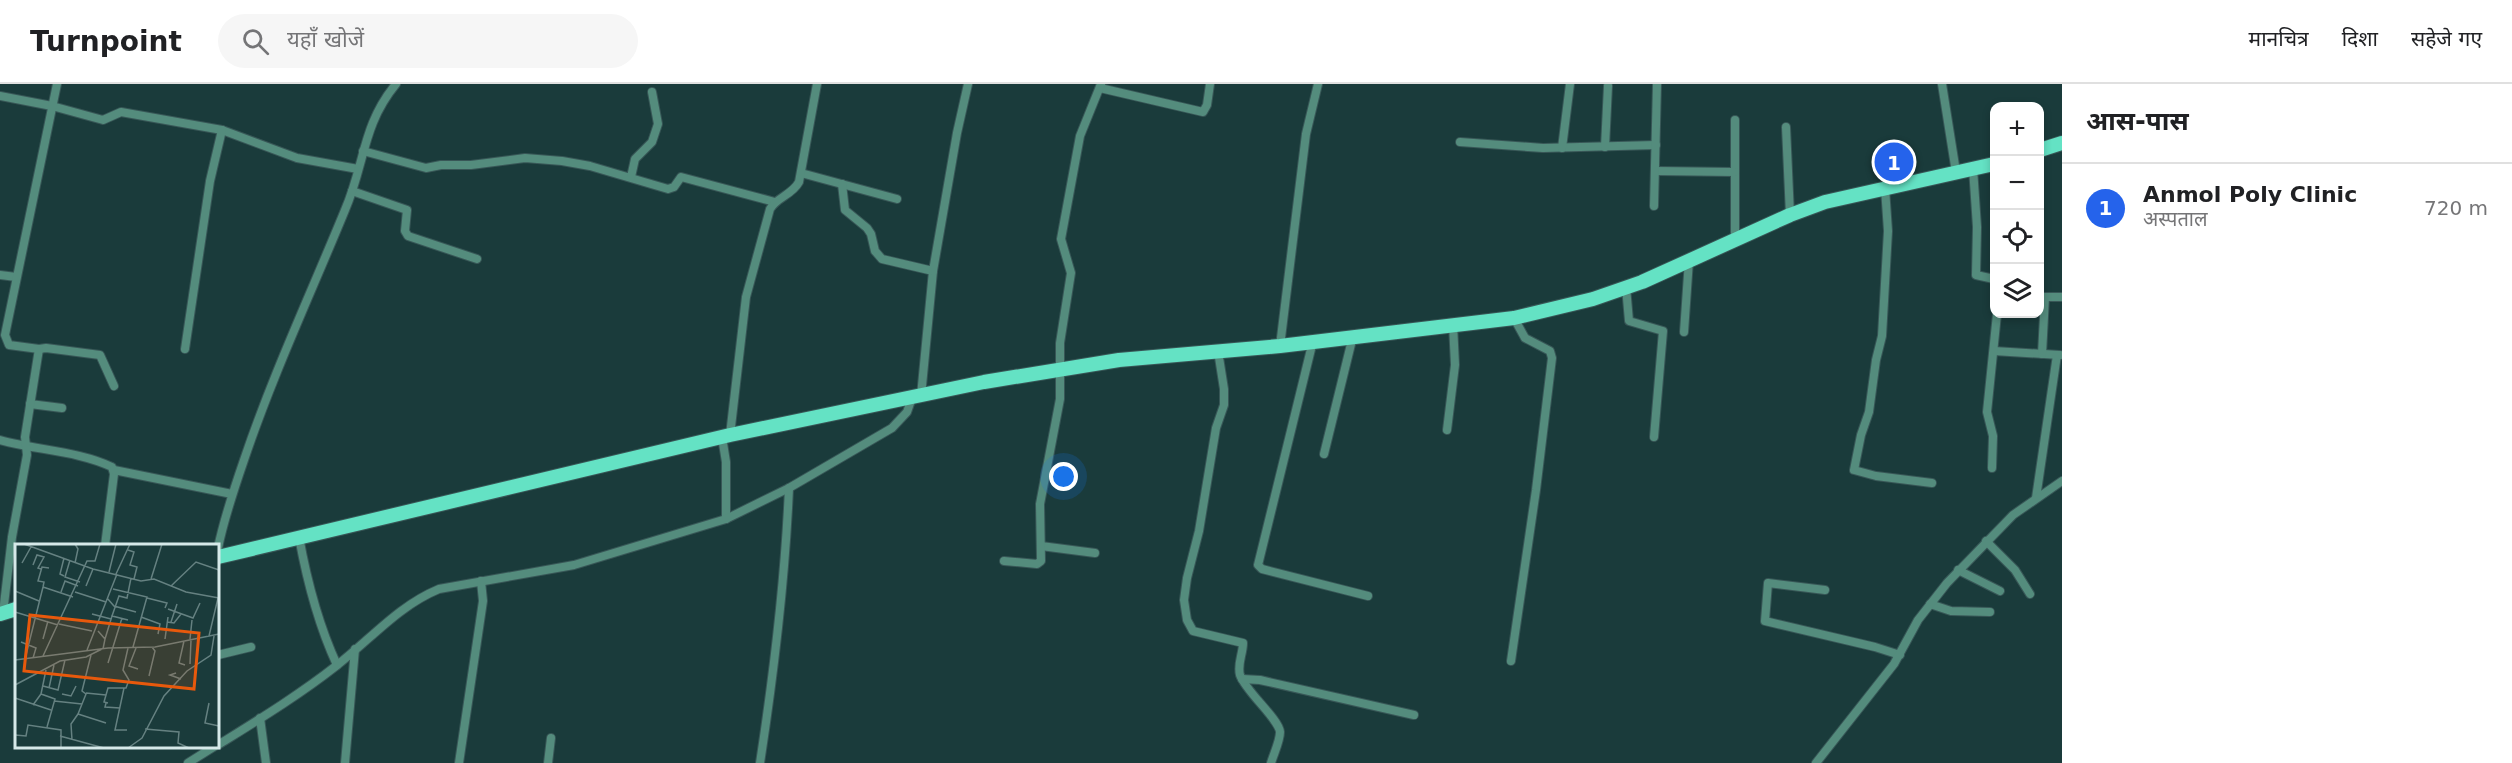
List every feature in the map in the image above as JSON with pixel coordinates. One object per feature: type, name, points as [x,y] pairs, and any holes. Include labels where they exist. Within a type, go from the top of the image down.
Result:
[{"type":"main road","points":[[2044,149],[2062,143]]},
{"type":"main road","points":[[219,557],[726,436],[984,382],[1119,360],[1280,346],[1514,318],[1626,287],[1825,202],[1990,165]]},
{"type":"street","points":[[57,84],[16,277],[5,334],[6,343],[12,346],[100,355],[114,386]]},
{"type":"street","points":[[219,544],[232,494],[285,348],[352,191],[375,114],[396,84]]},
{"type":"street","points":[[726,519],[726,436],[746,297],[770,209],[775,202],[793,191],[799,182],[817,84]]},
{"type":"street","points":[[219,744],[337,665],[409,604],[424,596],[439,589],[574,565],[726,519],[845,458],[892,428],[917,397],[933,272],[957,133],[968,84]]},
{"type":"street","points":[[1004,561],[1037,564],[1041,561],[1040,504],[1060,399],[1060,343],[1071,273],[1061,239],[1080,136],[1100,86],[1199,112],[1205,110],[1210,84]]},
{"type":"street","points":[[1280,346],[1306,134],[1318,84]]},
{"type":"street","points":[[1562,148],[1570,84]]},
{"type":"street","points":[[1654,206],[1657,84]]},
{"type":"street","points":[[1942,84],[1956,172]]},
{"type":"street","points":[[1605,147],[1608,86]]},
{"type":"street","points":[[631,177],[635,159],[652,142],[658,124],[652,92]]},
{"type":"street","points":[[0,96],[52,106],[103,120],[113,113],[121,112],[222,130],[297,158],[358,169]]},
{"type":"street","points":[[1735,120],[1736,239]]},
{"type":"street","points":[[1786,127],[1790,215]]},
{"type":"street","points":[[185,349],[212,171],[222,130]]},
{"type":"street","points":[[1461,142],[1562,148],[1656,146]]},
{"type":"street","points":[[363,151],[419,168],[539,159],[590,166],[668,189],[674,187],[678,178],[684,177],[775,202]]},
{"type":"street","points":[[1973,168],[1977,227],[1976,275],[1990,278]]},
{"type":"street","points":[[1656,171],[1735,172]]},
{"type":"street","points":[[801,173],[897,199]]},
{"type":"street","points":[[842,183],[845,210],[867,228],[877,256],[933,272]]},
{"type":"street","points":[[1885,188],[1888,231],[1882,336],[1876,360],[1871,403],[1860,435],[1854,470],[1876,476],[1932,483]]},
{"type":"street","points":[[352,191],[407,210],[405,231],[408,236],[477,259]]},
{"type":"street","points":[[1684,332],[1689,260]]},
{"type":"street","points":[[0,275],[16,277]]},
{"type":"street","points":[[1626,287],[1629,321],[1632,324],[1663,332],[1654,437]]},
{"type":"street","points":[[2044,297],[2062,297]]},
{"type":"street","points":[[1511,661],[1536,490],[1552,358],[1550,351],[1525,338],[1514,318]]},
{"type":"street","points":[[1992,468],[1994,444],[1987,412],[1997,318]]},
{"type":"street","points":[[2042,318],[2042,354]]},
{"type":"street","points":[[1447,430],[1455,365],[1453,324]]},
{"type":"street","points":[[1324,454],[1353,336]]},
{"type":"street","points":[[1313,341],[1258,565],[1262,569],[1368,596]]},
{"type":"street","points":[[15,544],[27,446],[25,437],[39,349]]},
{"type":"street","points":[[1218,351],[1224,405],[1216,428],[1199,531],[1186,578],[1184,600],[1187,620],[1193,631],[1243,643],[1239,667],[1242,679],[1254,698],[1279,726],[1280,735],[1271,763]]},
{"type":"street","points":[[1994,351],[2059,355],[2036,498]]},
{"type":"street","points":[[30,404],[62,408]]},
{"type":"street","points":[[0,440],[45,448],[108,465],[114,470],[232,494]]},
{"type":"street","points":[[105,544],[114,470]]},
{"type":"street","points":[[1816,763],[1900,655],[1918,620],[1958,570],[2013,515],[2062,481]]},
{"type":"street","points":[[760,763],[774,669],[786,552],[789,488]]},
{"type":"street","points":[[299,537],[307,577],[324,637],[337,665]]},
{"type":"street","points":[[1986,542],[2015,570],[2030,594]]},
{"type":"street","points":[[7,612],[15,546]]},
{"type":"street","points":[[1041,546],[1095,553]]},
{"type":"street","points":[[1958,570],[2000,591]]},
{"type":"street","points":[[459,763],[483,601],[482,581]]},
{"type":"street","points":[[1825,590],[1768,583],[1765,621],[1900,655]]},
{"type":"street","points":[[1930,604],[1951,611],[1990,612]]},
{"type":"street","points":[[219,655],[250,647]]},
{"type":"street","points":[[345,763],[355,649]]},
{"type":"street","points":[[1242,679],[1260,680],[1414,715]]},
{"type":"street","points":[[260,718],[266,763]]},
{"type":"street","points":[[548,763],[551,738]]},
{"type":"street","points":[[188,763],[213,748]]},
{"type":"place","name":"Anmol Poly Clinic","points":[[1894,162]]}]
